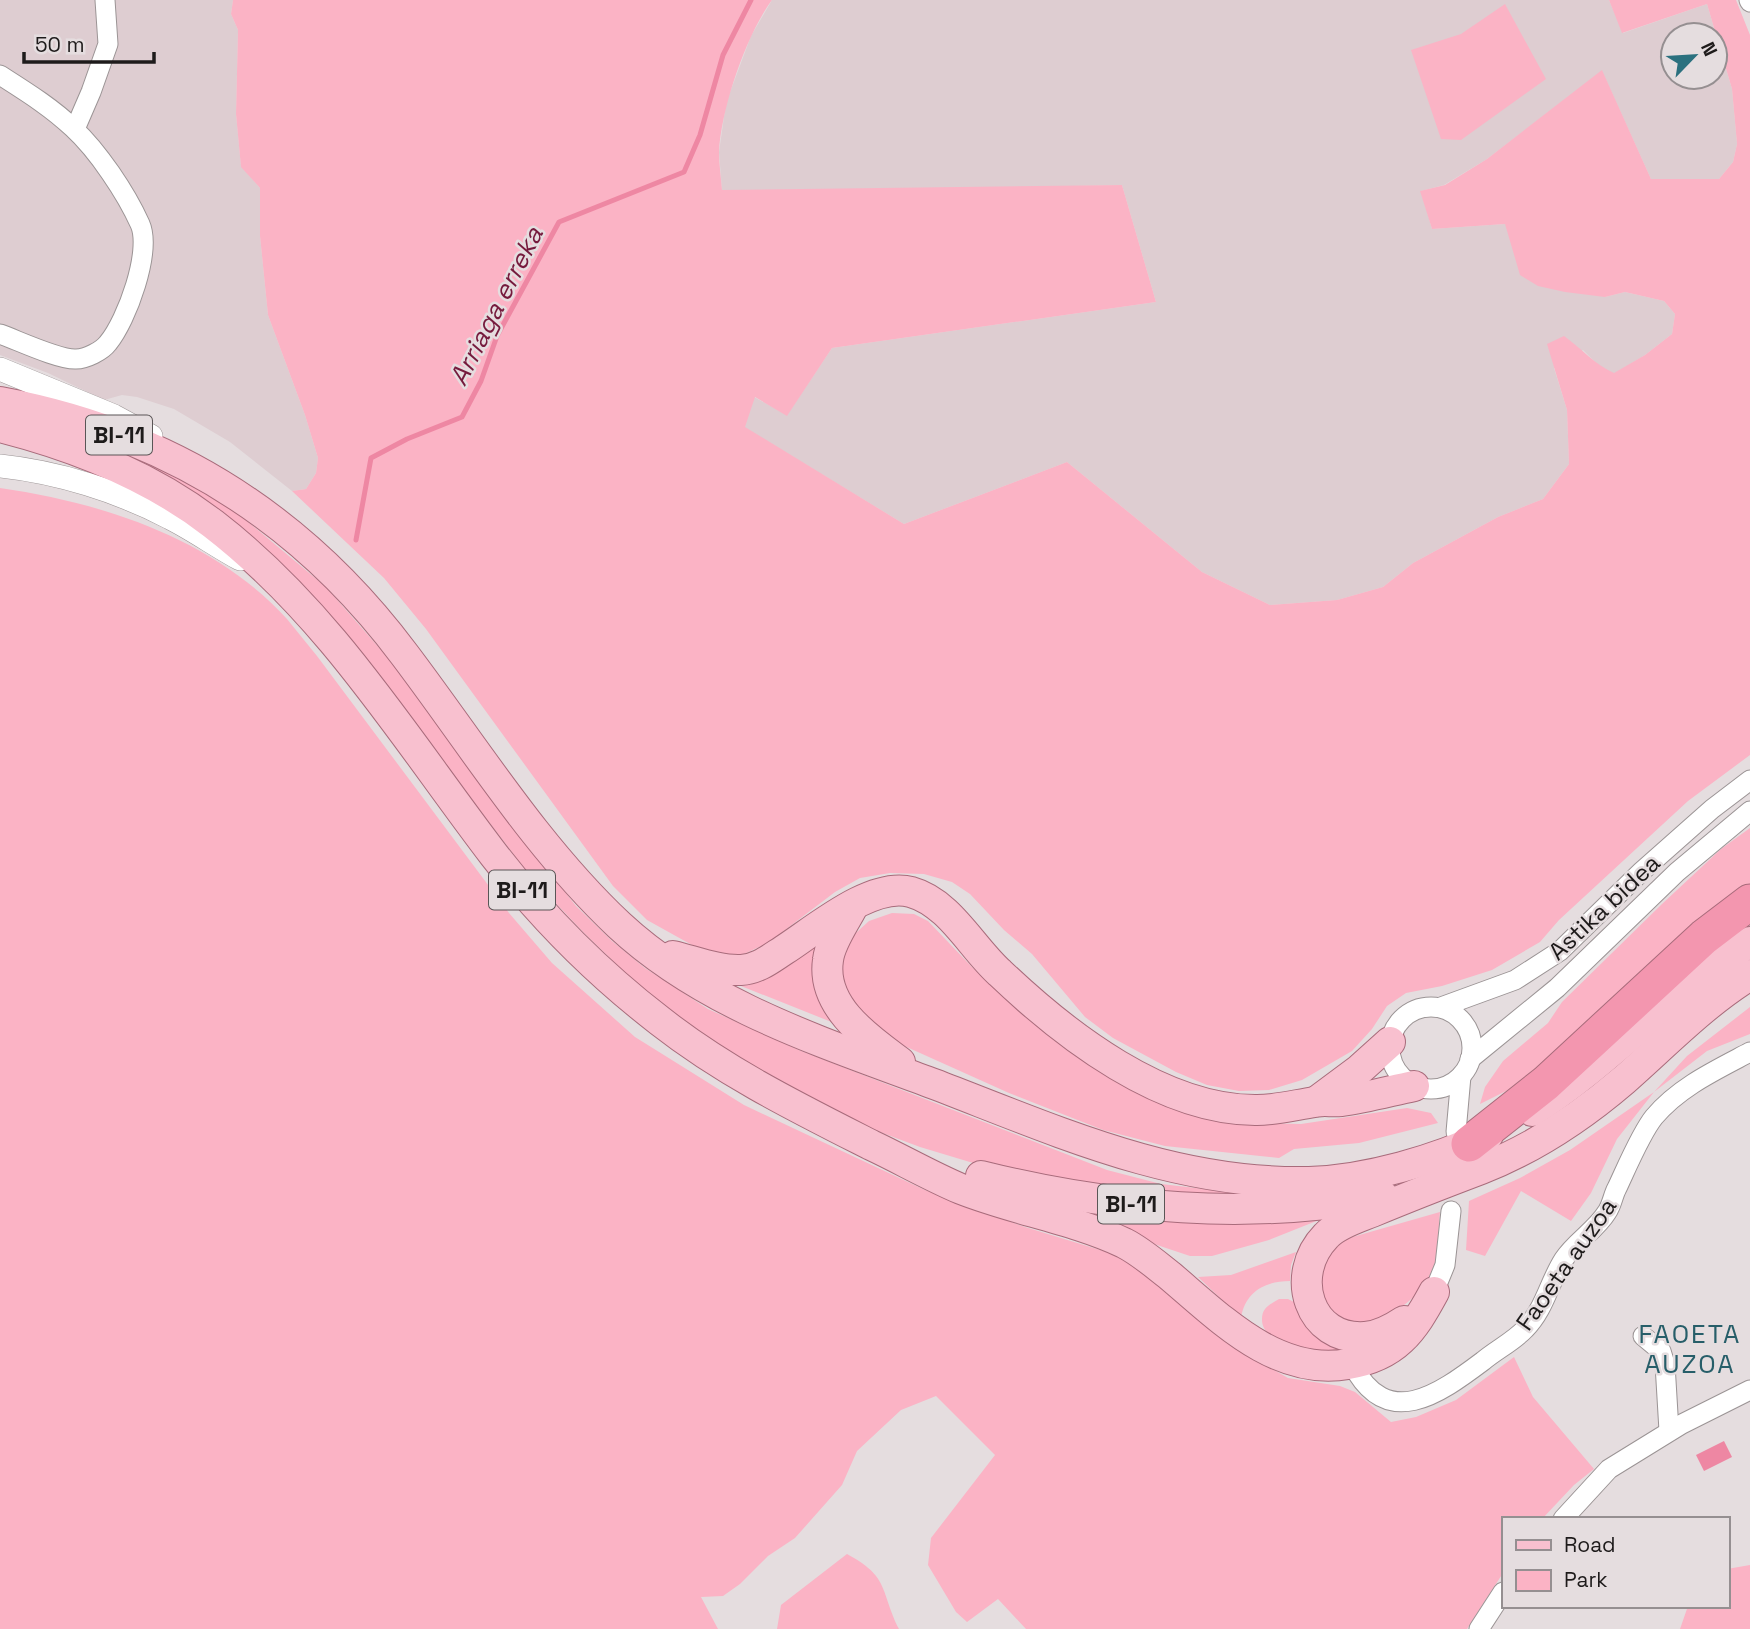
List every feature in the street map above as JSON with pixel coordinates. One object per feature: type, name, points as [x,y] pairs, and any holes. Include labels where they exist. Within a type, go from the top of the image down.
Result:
[{"type":"highway","points":[[1469,1144],[1546,1083],[1704,937],[1750,902]]},
{"type":"main road","name":"BI-11","points":[[0,402],[103,428],[229,488],[294,536],[354,594],[400,649],[565,870],[624,929],[676,969],[746,1009],[836,1048],[1108,1150],[1203,1175],[1311,1182],[1402,1166],[1469,1144],[1513,1122],[1571,1085],[1712,967],[1750,942]]},
{"type":"main road","name":"BI-11","points":[[0,427],[98,460],[157,489],[212,523],[274,578],[312,615],[348,658],[496,858],[564,936],[662,1022],[735,1073],[838,1128],[972,1174],[1094,1200],[1220,1210],[1296,1208],[1432,1187],[1505,1158],[1572,1119],[1623,1080],[1703,1009],[1750,975]]},
{"type":"main road","points":[[650,950],[740,970],[761,965],[854,904],[871,896],[890,891],[909,891],[930,899],[944,911],[997,971],[1074,1036],[1128,1071],[1184,1097],[1207,1104],[1256,1110],[1317,1101],[1339,1101],[1425,1087]]},
{"type":"main road","points":[[854,904],[828,960],[829,981],[840,1007],[859,1032],[926,1081]]},
{"type":"main road","points":[[1317,1101],[1360,1069],[1390,1042]]},
{"type":"main road","points":[[838,1128],[961,1189],[1128,1244],[1230,1326],[1271,1353],[1289,1360],[1312,1366],[1333,1367],[1367,1360],[1395,1346],[1415,1327],[1434,1292]]},
{"type":"main road","points":[[1432,1187],[1345,1223],[1328,1233],[1312,1255],[1305,1282],[1312,1307],[1324,1322],[1346,1334],[1364,1338],[1389,1332],[1407,1319],[1434,1292]]},
{"type":"street","points":[[75,129],[108,44],[105,0]]},
{"type":"street","points":[[0,75],[40,100],[75,129],[121,187],[141,226],[145,246],[142,264],[121,323],[107,346],[75,360],[0,334]]},
{"type":"street","points":[[0,369],[114,416],[164,443],[229,488]]},
{"type":"street","points":[[0,466],[49,475],[117,495],[169,517],[274,578]]},
{"type":"street","name":"Astika bidea","points":[[1441,1007],[1515,980],[1560,951],[1712,808],[1750,780]]},
{"type":"street","name":"Astika bidea","points":[[1466,1067],[1557,988],[1677,872],[1750,811]]},
{"type":"street","points":[[1425,1087],[1456,1132],[1466,1067],[1470,1035],[1457,1016],[1441,1007],[1421,1007],[1409,1012],[1399,1020],[1392,1031],[1390,1042],[1390,1057],[1403,1079],[1425,1087],[1450,1084],[1466,1067]]},
{"type":"street","name":"Faoeta auzoa","points":[[1352,1364],[1361,1382],[1377,1394],[1391,1401],[1408,1402],[1429,1397],[1460,1379],[1525,1329],[1541,1307],[1564,1259],[1607,1212],[1652,1119],[1675,1095],[1750,1052]]},
{"type":"street","points":[[1434,1292],[1445,1265],[1451,1211]]},
{"type":"street","points":[[1643,1336],[1661,1350],[1665,1364],[1669,1431]]},
{"type":"street","points":[[1565,1517],[1609,1469],[1669,1431],[1750,1390]]},
{"type":"street","points":[[1479,1629],[1502,1593]]},
{"type":"shaded area","points":[[0,0],[233,0],[231,14],[238,30],[236,114],[241,166],[260,188],[260,236],[268,315],[318,458],[316,473],[306,489],[292,491],[230,442],[174,409],[122,395],[104,400],[48,373],[0,355]]},
{"type":"shaded area","points":[[772,0],[1609,0],[1623,33],[1707,4],[1712,21],[1659,21],[1659,91],[1729,91],[1729,79],[1737,144],[1733,162],[1719,179],[1651,179],[1602,71],[1487,159],[1444,185],[1421,191],[1432,229],[1505,224],[1605,297],[1625,292],[1664,301],[1675,314],[1672,334],[1614,374],[1600,367],[1583,350],[1554,368],[1567,410],[1569,464],[1543,499],[1498,517],[1413,563],[1383,587],[1337,600],[1270,605],[1202,572],[1067,462],[904,524],[744,427],[754,397],[787,415],[832,348],[1156,302],[1122,185],[737,193],[722,190],[719,152],[726,103],[751,36]]},
{"type":"shaded area","points":[[1724,1441],[1732,1457],[1704,1471],[1696,1455]]},
{"type":"green space","points":[[233,0],[772,0],[744,52],[724,115],[719,152],[722,190],[1122,185],[1156,302],[832,348],[787,416],[755,397],[745,427],[904,524],[1067,462],[1202,572],[1270,605],[1337,600],[1383,587],[1413,563],[1498,517],[1543,499],[1569,464],[1567,410],[1547,344],[1564,336],[1594,361],[1614,373],[1645,355],[1672,334],[1675,314],[1664,301],[1625,292],[1605,297],[1565,292],[1538,286],[1520,275],[1505,224],[1432,229],[1420,191],[1445,185],[1487,159],[1602,70],[1651,179],[1719,179],[1733,162],[1737,144],[1729,79],[1729,21],[1712,21],[1707,4],[1622,33],[1609,0],[1736,0],[1750,35],[1750,755],[1688,801],[1559,920],[1540,942],[1492,970],[1442,986],[1406,993],[1387,1006],[1372,1029],[1352,1051],[1302,1080],[1269,1090],[1239,1091],[1207,1085],[1176,1072],[1113,1038],[1085,1017],[1032,954],[1004,930],[970,894],[952,882],[924,874],[890,873],[860,878],[835,892],[768,943],[744,954],[722,956],[692,945],[647,920],[613,886],[426,629],[384,578],[292,491],[306,489],[316,473],[318,458],[268,315],[260,236],[260,188],[241,167],[236,114],[238,30],[231,14]]},
{"type":"green space","points":[[1505,4],[1546,79],[1461,140],[1441,139],[1411,50],[1461,34]]},
{"type":"green space","points":[[100,441],[181,478],[240,515],[326,587],[389,659],[469,769],[576,906],[645,968],[708,1009],[799,1050],[1107,1170],[1161,1184],[1266,1196],[1181,1199],[1043,1184],[920,1147],[845,1119],[739,1060],[642,989],[531,877],[362,653],[305,587],[251,540],[98,448]]},
{"type":"green space","points":[[0,488],[78,504],[155,529],[192,546],[258,591],[287,619],[317,656],[509,913],[552,963],[635,1037],[744,1105],[925,1190],[1025,1227],[1120,1256],[1257,1360],[1288,1378],[1340,1386],[1355,1392],[1391,1422],[1416,1417],[1456,1400],[1514,1357],[1533,1397],[1594,1469],[1574,1485],[1544,1517],[1502,1517],[1502,1575],[1467,1629],[1026,1629],[998,1599],[967,1622],[956,1612],[928,1565],[931,1538],[995,1455],[936,1396],[901,1410],[857,1451],[842,1485],[795,1538],[768,1556],[740,1584],[723,1596],[701,1597],[718,1629],[0,1629]]},
{"type":"green space","points":[[1750,828],[1750,884],[1733,895],[1533,1071],[1510,1089],[1480,1104],[1485,1087],[1503,1061],[1548,1023],[1562,1002],[1662,904],[1721,849]]},
{"type":"green space","points":[[892,913],[914,914],[928,921],[972,967],[1064,1048],[1134,1088],[1259,1123],[1301,1124],[1407,1108],[1431,1113],[1438,1123],[1359,1143],[1294,1149],[1279,1158],[1165,1146],[1103,1130],[1009,1093],[900,1044],[866,1020],[847,994],[840,974],[847,941],[869,921]]},
{"type":"green space","points":[[825,934],[834,1023],[741,986],[776,973],[797,959]]},
{"type":"green space","points":[[1750,1007],[1750,1034],[1707,1051],[1654,1092],[1687,1056]]},
{"type":"green space","points":[[1654,1092],[1617,1139],[1591,1193],[1571,1221],[1521,1191],[1485,1256],[1466,1250],[1469,1201],[1520,1178],[1570,1150]]},
{"type":"green space","points":[[1069,1209],[1229,1224],[1319,1220],[1269,1240],[1212,1256],[1190,1256]]},
{"type":"green space","points":[[1440,1212],[1436,1260],[1428,1279],[1414,1296],[1372,1325],[1356,1324],[1335,1314],[1322,1295],[1320,1284],[1321,1271],[1333,1250],[1349,1238]]},
{"type":"green space","points":[[1296,1252],[1291,1265],[1290,1281],[1272,1283],[1258,1290],[1247,1301],[1241,1318],[1198,1277],[1231,1275]]},
{"type":"green space","points":[[1279,1299],[1294,1302],[1306,1324],[1331,1345],[1344,1350],[1328,1357],[1288,1345],[1269,1335],[1264,1328],[1262,1315],[1267,1307]]},
{"type":"green space","points":[[847,1554],[871,1570],[877,1578],[899,1629],[777,1629],[781,1605]]},
{"type":"green space","points":[[1750,1565],[1750,1629],[1680,1629],[1687,1608],[1729,1608],[1729,1569]]},
{"type":"waterway","name":"Arriaga erreka","points":[[356,540],[371,458],[407,439],[462,417],[481,381],[497,336],[559,222],[684,172],[700,135],[723,55],[751,0]]},
{"type":"district","name":"FAOETA AUZOA","points":[[1690,1349]]}]
